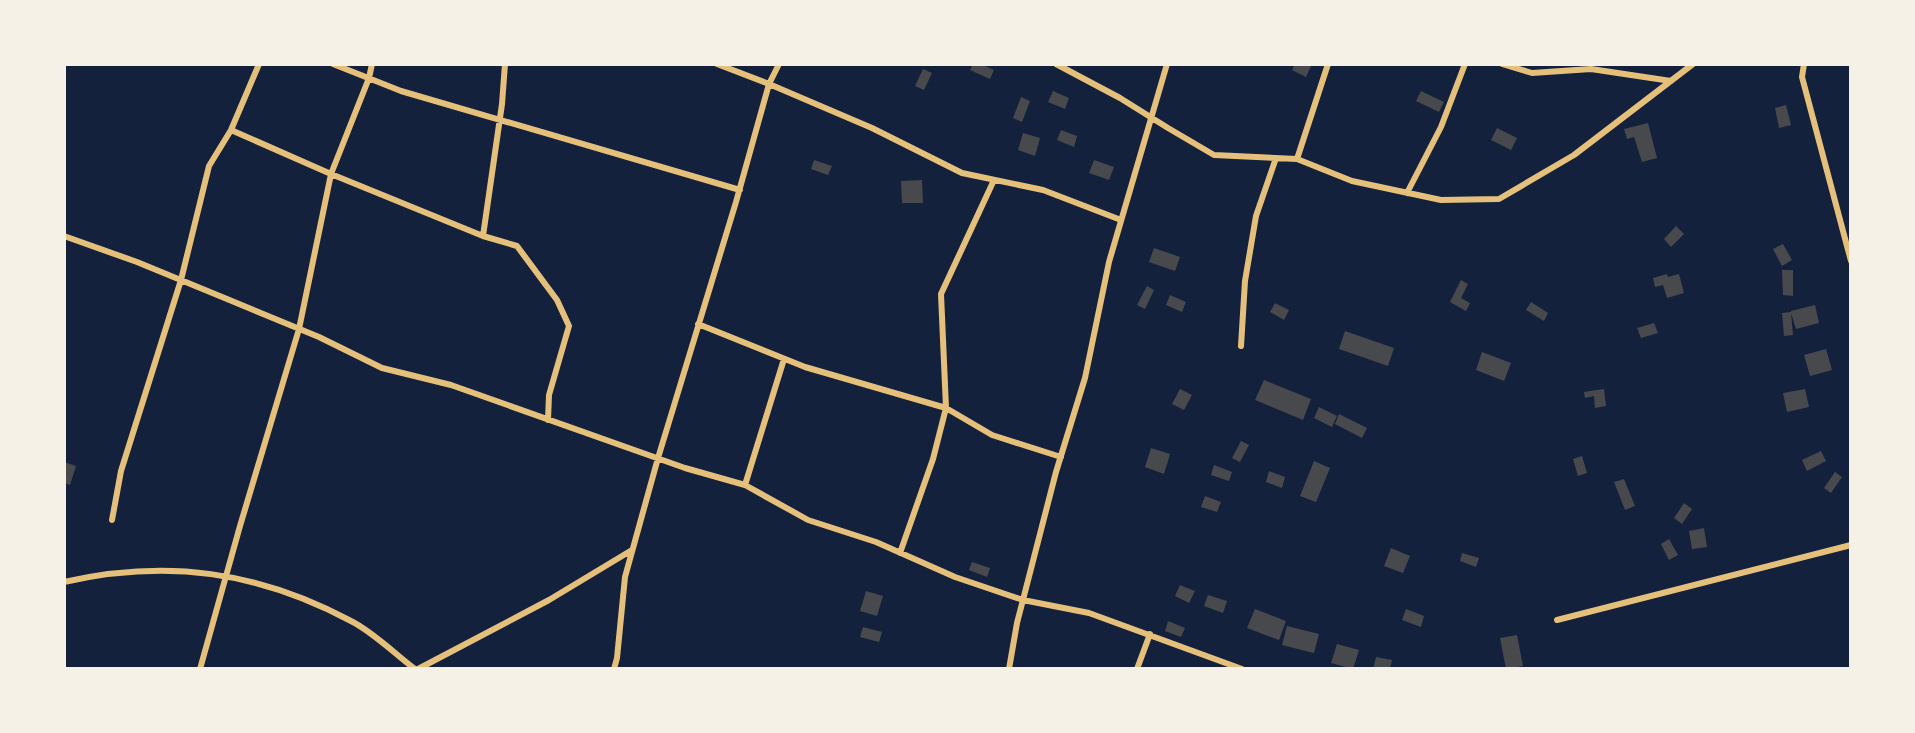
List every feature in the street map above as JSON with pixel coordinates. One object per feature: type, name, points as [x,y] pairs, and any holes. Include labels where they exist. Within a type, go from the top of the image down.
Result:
[{"type":"street","points":[[112,520],[121,471],[181,280],[209,166],[231,130],[259,64]]},
{"type":"street","points":[[333,64],[401,91],[740,190]]},
{"type":"street","points":[[200,669],[299,329],[331,174],[372,64]]},
{"type":"street","points":[[483,236],[505,64]]},
{"type":"street","points":[[717,64],[872,128],[962,173],[1043,190],[1121,220]]},
{"type":"street","points":[[614,669],[625,577],[769,84],[779,64]]},
{"type":"street","points":[[1056,64],[1120,98],[1214,155],[1297,159],[1352,181],[1441,200],[1499,199],[1574,155],[1693,64]]},
{"type":"street","points":[[1009,669],[1023,600],[1085,378],[1109,262],[1167,64]]},
{"type":"street","points":[[1297,159],[1328,64]]},
{"type":"street","points":[[1407,193],[1441,127],[1465,64]]},
{"type":"street","points":[[1502,64],[1532,73],[1591,69],[1671,81]]},
{"type":"street","points":[[1804,64],[1802,77],[1851,261]]},
{"type":"street","points":[[231,130],[483,236],[517,246],[557,300],[569,326],[549,395],[548,420]]},
{"type":"street","points":[[1241,346],[1245,281],[1256,216],[1276,158]]},
{"type":"street","points":[[900,553],[933,459],[946,408],[941,294],[994,180]]},
{"type":"street","points":[[64,236],[181,280],[299,329],[382,368],[451,385],[658,458],[745,485],[808,520],[876,542],[955,577],[1023,600],[1089,613],[1242,669]]},
{"type":"street","points":[[698,324],[805,367],[946,408],[992,435],[1061,457]]},
{"type":"street","points":[[745,485],[784,359]]},
{"type":"street","points":[[1557,620],[1851,545]]},
{"type":"street","points":[[64,582],[97,574],[150,569],[226,575],[288,592],[353,622],[416,669],[472,643],[633,550]]},
{"type":"street","points":[[1137,669],[1150,634]]},
{"type":"building","points":[[973,64],[994,70],[990,79],[970,70]]},
{"type":"building","points":[[1295,64],[1312,64],[1306,77],[1292,70]]},
{"type":"building","points":[[923,69],[932,73],[924,90],[915,86]]},
{"type":"building","points":[[1053,91],[1069,98],[1065,109],[1048,102]]},
{"type":"building","points":[[1421,91],[1444,102],[1439,112],[1416,101]]},
{"type":"building","points":[[1021,97],[1030,101],[1022,122],[1013,118]]},
{"type":"building","points":[[1786,105],[1791,125],[1779,128],[1775,108]]},
{"type":"building","points":[[1648,123],[1657,158],[1642,162],[1634,137],[1627,139],[1624,129]]},
{"type":"building","points":[[1497,128],[1517,138],[1511,150],[1491,140]]},
{"type":"building","points":[[1061,130],[1077,136],[1074,147],[1057,140]]},
{"type":"building","points":[[1023,133],[1040,138],[1035,156],[1018,150]]},
{"type":"building","points":[[814,160],[832,166],[828,175],[811,169]]},
{"type":"building","points":[[1094,160],[1114,167],[1109,180],[1089,173]]},
{"type":"building","points":[[922,180],[923,203],[902,203],[901,181]]},
{"type":"building","points":[[1676,226],[1684,234],[1671,247],[1664,239]]},
{"type":"building","points":[[1783,244],[1792,260],[1782,266],[1773,249]]},
{"type":"building","points":[[1154,248],[1180,257],[1175,271],[1149,262]]},
{"type":"building","points":[[1782,270],[1793,270],[1793,296],[1783,295]]},
{"type":"building","points":[[1667,274],[1668,277],[1679,274],[1684,293],[1667,298],[1663,285],[1655,287],[1653,278]]},
{"type":"building","points":[[1461,280],[1468,284],[1461,298],[1470,303],[1466,311],[1450,302]]},
{"type":"building","points":[[1147,286],[1154,290],[1145,309],[1137,305]]},
{"type":"building","points":[[1170,295],[1186,302],[1182,312],[1166,305]]},
{"type":"building","points":[[1531,302],[1548,313],[1544,321],[1526,310]]},
{"type":"building","points":[[1275,303],[1289,310],[1284,320],[1270,312]]},
{"type":"building","points":[[1815,305],[1819,323],[1796,329],[1791,313],[1793,335],[1784,336],[1782,313]]},
{"type":"building","points":[[1654,323],[1658,333],[1641,338],[1637,328]]},
{"type":"building","points":[[1345,331],[1394,348],[1388,366],[1339,349]]},
{"type":"building","points":[[1826,349],[1832,370],[1810,376],[1804,355]]},
{"type":"building","points":[[1482,352],[1511,363],[1504,381],[1476,370]]},
{"type":"building","points":[[1264,380],[1311,399],[1303,420],[1255,400]]},
{"type":"building","points":[[1180,389],[1192,395],[1184,410],[1172,404]]},
{"type":"building","points":[[1604,389],[1606,406],[1595,408],[1594,396],[1585,398],[1584,392]]},
{"type":"building","points":[[1805,389],[1809,407],[1787,412],[1783,393]]},
{"type":"building","points":[[1319,407],[1337,416],[1332,427],[1314,418]]},
{"type":"building","points":[[1339,414],[1367,428],[1362,438],[1335,424]]},
{"type":"building","points":[[1241,441],[1249,445],[1240,462],[1232,458]]},
{"type":"building","points":[[1151,448],[1170,454],[1164,474],[1145,467]]},
{"type":"building","points":[[1821,451],[1826,461],[1807,471],[1802,460]]},
{"type":"building","points":[[1582,456],[1587,473],[1578,476],[1573,459]]},
{"type":"building","points":[[1314,461],[1330,468],[1316,502],[1300,496]]},
{"type":"building","points":[[64,462],[76,466],[70,485],[64,483]]},
{"type":"building","points":[[1214,465],[1232,472],[1229,481],[1211,475]]},
{"type":"building","points":[[1269,471],[1285,477],[1282,488],[1266,482]]},
{"type":"building","points":[[1835,472],[1842,477],[1831,493],[1824,488]]},
{"type":"building","points":[[1624,479],[1635,506],[1625,510],[1614,482]]},
{"type":"building","points":[[1205,496],[1221,502],[1217,512],[1201,507]]},
{"type":"building","points":[[1684,503],[1692,509],[1682,524],[1674,518]]},
{"type":"building","points":[[1704,528],[1707,547],[1692,549],[1689,531]]},
{"type":"building","points":[[1669,539],[1678,555],[1669,560],[1661,544]]},
{"type":"building","points":[[1391,548],[1410,556],[1403,573],[1384,566]]},
{"type":"building","points":[[1462,553],[1479,558],[1476,567],[1460,561]]},
{"type":"building","points":[[972,562],[990,568],[987,577],[969,570]]},
{"type":"building","points":[[1180,585],[1195,591],[1189,603],[1175,596]]},
{"type":"building","points":[[866,591],[883,596],[877,616],[860,611]]},
{"type":"building","points":[[1208,595],[1227,601],[1223,613],[1204,606]]},
{"type":"building","points":[[1255,609],[1286,621],[1279,640],[1247,628]]},
{"type":"building","points":[[1406,609],[1424,616],[1421,627],[1402,620]]},
{"type":"building","points":[[1168,621],[1185,628],[1181,637],[1165,631]]},
{"type":"building","points":[[1287,626],[1319,634],[1314,653],[1282,645]]},
{"type":"building","points":[[863,627],[882,632],[879,642],[860,637]]},
{"type":"building","points":[[1517,635],[1523,666],[1506,669],[1500,638]]},
{"type":"building","points":[[1337,644],[1359,650],[1353,669],[1331,663]]},
{"type":"building","points":[[1376,657],[1392,660],[1390,669],[1373,669]]}]
